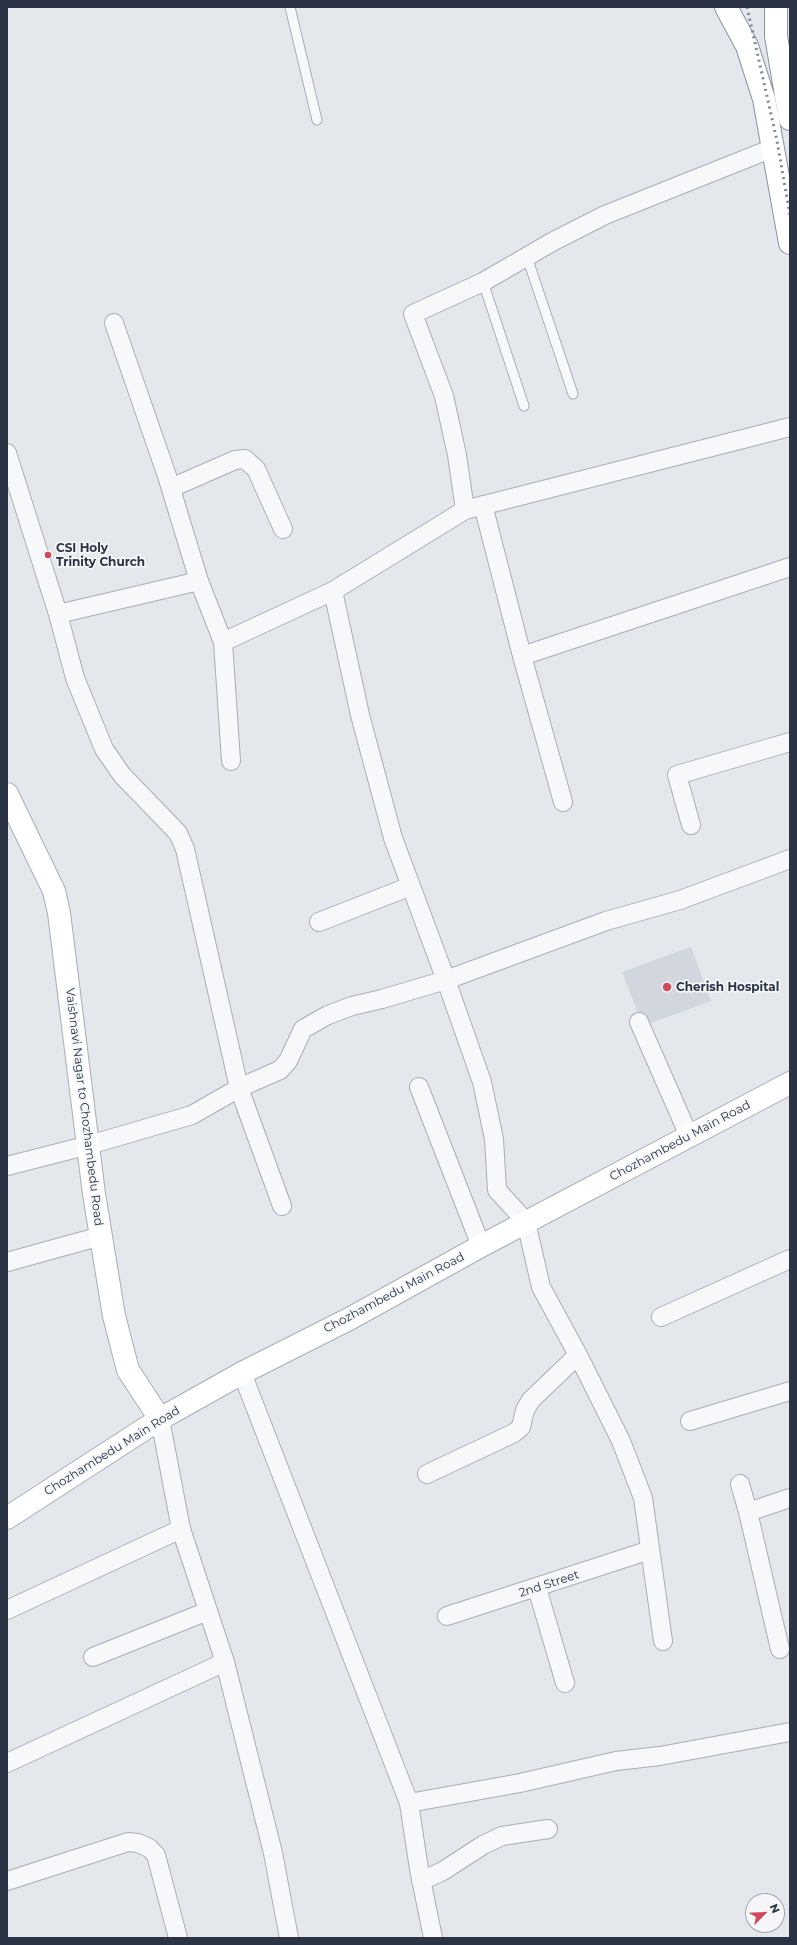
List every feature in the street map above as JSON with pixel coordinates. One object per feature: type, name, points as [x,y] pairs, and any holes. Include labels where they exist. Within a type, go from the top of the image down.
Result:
[{"type":"main road","points":[[726,7],[747,46],[764,99],[790,243]]},
{"type":"main road","points":[[776,7],[776,36],[790,119]]},
{"type":"main road","points":[[747,46],[776,36]]},
{"type":"main road","name":"Vaishnavi Nagar to Chozhambedu Road","points":[[9,801],[54,891],[59,913],[101,1236],[114,1316],[128,1370],[160,1419]]},
{"type":"main road","name":"Chozhambedu Main Road","points":[[7,1518],[160,1419],[242,1373],[351,1318],[481,1246],[790,1083]]},
{"type":"street","points":[[465,510],[457,455],[444,396],[413,314],[483,282],[552,242],[605,215],[773,148]]},
{"type":"street","points":[[114,323],[171,488],[199,581],[224,642],[232,761]]},
{"type":"street","points":[[224,642],[333,591],[465,510],[790,427]]},
{"type":"street","points":[[7,453],[58,614],[75,678],[104,749],[122,775],[178,833],[185,848],[239,1088],[282,1206]]},
{"type":"street","points":[[171,488],[235,460],[245,459],[256,468],[283,529]]},
{"type":"street","points":[[483,505],[522,656],[563,802]]},
{"type":"street","points":[[522,656],[790,567]]},
{"type":"street","points":[[58,614],[199,581]]},
{"type":"street","points":[[333,591],[360,715],[393,838],[482,1082],[494,1139],[497,1190],[526,1222],[541,1287],[578,1355],[621,1441],[643,1498],[663,1641]]},
{"type":"street","points":[[692,825],[677,775],[790,742]]},
{"type":"street","points":[[7,1166],[89,1145],[192,1115],[239,1088],[280,1070],[288,1061],[303,1029],[328,1015],[352,1006],[382,999],[446,980],[606,921],[680,900],[790,859]]},
{"type":"street","points":[[319,922],[411,886]]},
{"type":"street","points":[[639,1022],[689,1136]]},
{"type":"street","points":[[419,1087],[481,1246]]},
{"type":"street","points":[[7,1262],[101,1236]]},
{"type":"street","points":[[661,1317],[790,1259]]},
{"type":"street","points":[[427,1474],[514,1433],[521,1427],[525,1410],[531,1400],[578,1355]]},
{"type":"street","points":[[242,1373],[409,1803],[421,1881],[433,1938]]},
{"type":"street","points":[[690,1421],[790,1391]]},
{"type":"street","points":[[160,1419],[181,1529],[225,1662],[273,1853],[287,1938]]},
{"type":"street","points":[[740,1484],[780,1649]]},
{"type":"street","points":[[748,1512],[790,1498]]},
{"type":"street","points":[[7,1610],[181,1529]]},
{"type":"street","name":"2nd Street","points":[[447,1616],[650,1550]]},
{"type":"street","points":[[537,1588],[565,1683]]},
{"type":"street","points":[[93,1657],[208,1610]]},
{"type":"street","points":[[7,1763],[225,1662]]},
{"type":"street","points":[[409,1803],[520,1783],[616,1761],[660,1756],[790,1732]]},
{"type":"street","points":[[421,1881],[442,1871],[483,1845],[502,1836],[548,1829]]},
{"type":"street","points":[[7,1882],[128,1842],[138,1843],[149,1848],[156,1855],[178,1938]]},
{"type":"lane","points":[[290,7],[317,120]]},
{"type":"lane","points":[[527,257],[573,394]]},
{"type":"lane","points":[[483,282],[524,406]]},
{"type":"shaded area","name":"Cherish Hospital","points":[[691,947],[711,1001],[643,1026],[622,972]]},
{"type":"railway","points":[[747,7],[777,141],[790,215]]},
{"type":"place","name":"CSI Holy Trinity Church","points":[[48,555]]},
{"type":"place","name":"Cherish Hospital","points":[[667,987]]}]
